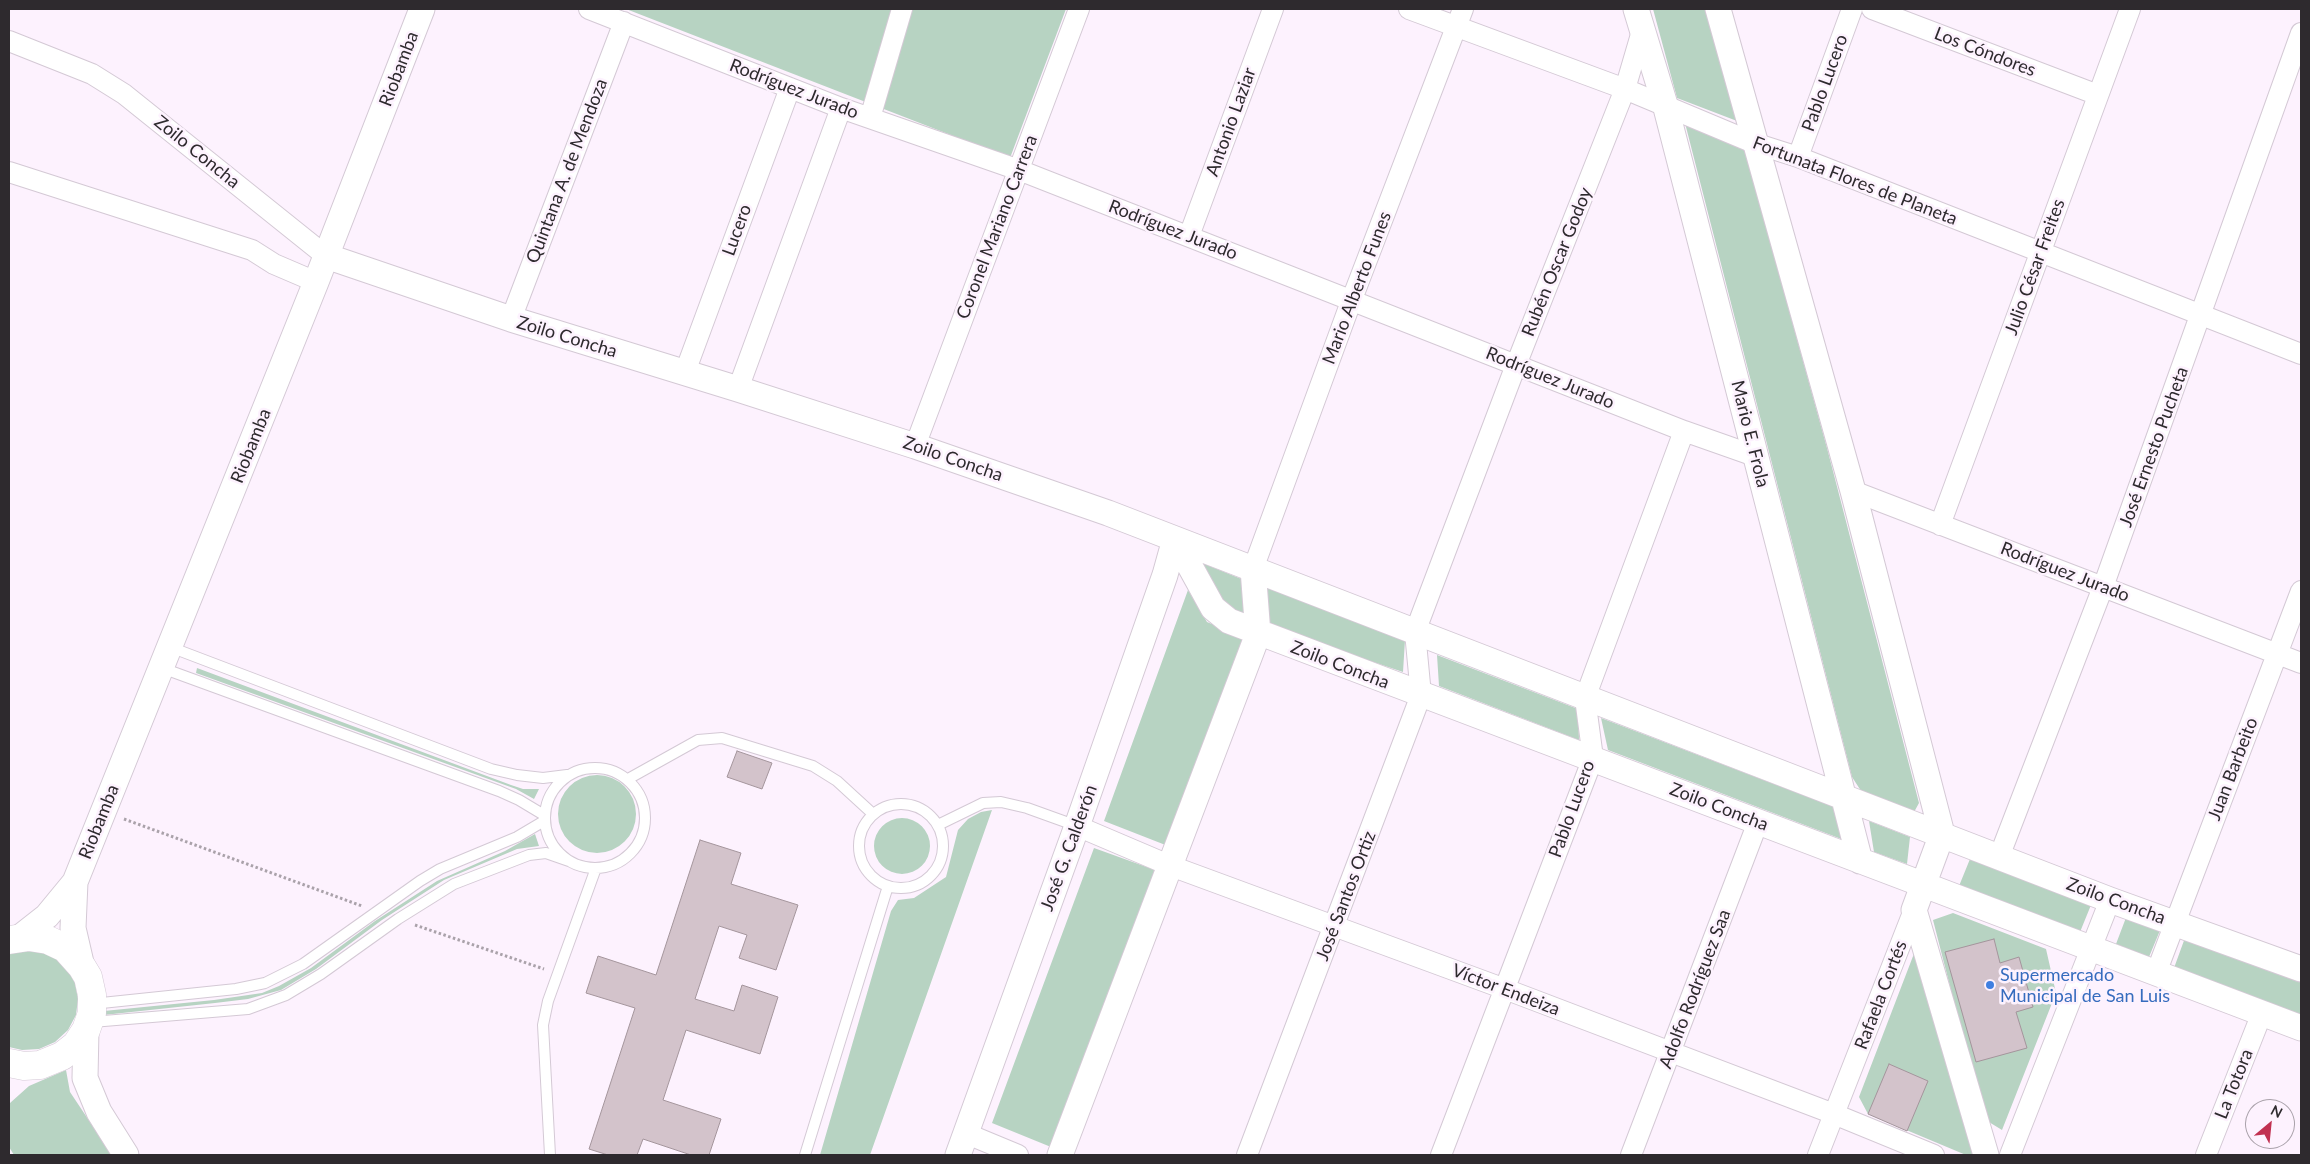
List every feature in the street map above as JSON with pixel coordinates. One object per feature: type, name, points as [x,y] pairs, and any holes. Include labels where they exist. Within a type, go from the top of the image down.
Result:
[{"type":"main road","points":[[9,1087],[62,1056],[76,1045],[89,1019],[92,995],[88,977],[82,967],[65,948],[48,940],[29,936],[12,938]]},
{"type":"main road","points":[[9,1063],[24,1066],[46,1064]]},
{"type":"street","name":"Riobamba","points":[[12,938],[46,916],[74,882],[316,282],[422,9]]},
{"type":"street","name":"Rodríguez Jurado","points":[[590,9],[841,108],[1019,170],[1684,431],[1756,456]]},
{"type":"street","points":[[870,118],[902,9]]},
{"type":"street","name":"Coronel Mariano Carrera","points":[[915,446],[1079,9]]},
{"type":"street","name":"Antonio Laziar","points":[[1189,236],[1273,9]]},
{"type":"street","name":"Fortunata Flores de Planeta","points":[[1409,9],[1460,18],[1666,108],[1754,143],[1798,157],[2301,354]]},
{"type":"street","points":[[1718,9],[1853,491],[1942,834]]},
{"type":"street","name":"Pablo Lucero","points":[[1798,157],[1852,9]]},
{"type":"street","name":"Los Cóndores","points":[[1872,9],[2098,95]]},
{"type":"street","name":"Julio César Freites","points":[[1940,525],[2130,9]]},
{"type":"street","name":"Mario Alberto Funes","points":[[1253,569],[1352,300],[1460,18]]},
{"type":"street","name":"Rubén Oscar Godoy","points":[[1415,632],[1516,365],[1625,89],[1639,20]]},
{"type":"street","name":"Mario E. Frola","points":[[1639,20],[1666,108],[1860,861]]},
{"type":"street","name":"Quintana A. de Mendoza","points":[[510,319],[624,22]]},
{"type":"street","name":"José Ernesto Pucheta","points":[[1999,857],[2104,587],[2301,34]]},
{"type":"street","name":"Zoilo Concha","points":[[9,41],[92,74],[124,94],[326,256],[510,319],[685,372],[915,446],[1108,513],[2110,900],[2301,969]]},
{"type":"street","name":"Lucero","points":[[685,372],[790,88]]},
{"type":"street","points":[[738,389],[841,108]]},
{"type":"street","points":[[9,172],[252,250],[274,264],[316,282]]},
{"type":"street","name":"Pablo Lucero","points":[[1441,1155],[1593,758],[1585,698],[1684,431]]},
{"type":"street","name":"Rodríguez Jurado","points":[[1853,491],[2301,663]]},
{"type":"street","name":"Zoilo Concha","points":[[1175,539],[1214,608],[1229,621],[1258,634],[1421,696],[1593,758],[2301,1028]]},
{"type":"street","name":"José G. Calderón","points":[[961,1144],[1077,826],[1165,575],[1175,539]]},
{"type":"street","points":[[1060,1155],[1258,634],[1253,569]]},
{"type":"street","name":"Juan Barbeito","points":[[2156,973],[2301,591]]},
{"type":"street","name":"José Santos Ortiz","points":[[1247,1155],[1421,696],[1415,632]]},
{"type":"street","name":"Adolfo Rodríguez Saa","points":[[1631,1155],[1672,1053],[1758,822]]},
{"type":"street","name":"Víctor Endeiza","points":[[1077,826],[1171,866],[1505,989],[1834,1114],[1934,1155]]},
{"type":"street","name":"Rafaela Cortés","points":[[1818,1155],[1924,885],[1942,834]]},
{"type":"street","name":"Riobamba","points":[[74,882],[73,928],[82,967]]},
{"type":"street","points":[[2010,1155],[2110,900]]},
{"type":"street","points":[[1914,910],[1986,1155]]},
{"type":"street","name":"La Totora","points":[[2206,1155],[2262,1013]]},
{"type":"street","points":[[89,1019],[85,1078],[99,1112],[126,1155]]},
{"type":"street","points":[[961,1144],[1018,1155]]},
{"type":"lane","points":[[166,657],[375,726],[491,768],[517,775],[543,778],[567,776]]},
{"type":"lane","points":[[166,657],[499,791],[519,800],[544,818]]},
{"type":"lane","points":[[628,778],[698,740],[722,738],[813,766],[837,781],[872,814]]},
{"type":"lane","points":[[89,1019],[248,1009],[286,995],[314,978],[398,919],[454,884],[514,859],[546,853],[587,868],[612,865],[625,858],[636,848],[643,834],[646,819],[644,804],[638,790],[628,778],[616,772],[591,767],[578,770],[567,776],[551,793],[544,818],[552,844],[569,861]]},
{"type":"lane","points":[[938,825],[983,803],[1001,802],[1027,808],[1077,826]]},
{"type":"lane","points":[[895,804],[908,804],[925,812],[938,825],[942,837],[943,850],[940,862],[934,873],[924,882],[913,887],[900,888],[888,886],[876,881],[867,872],[860,854],[860,836],[864,824],[872,814],[895,804]]},
{"type":"lane","points":[[89,1019],[266,983],[303,964],[440,869],[517,837],[544,818]]},
{"type":"lane","points":[[550,1155],[542,1025],[548,1001],[596,868]]},
{"type":"lane","points":[[805,1155],[888,886]]},
{"type":"path","points":[[102,811],[377,911]]},
{"type":"path","points":[[398,919],[559,974]]},
{"type":"green space","points":[[626,9],[1066,9],[1010,158]]},
{"type":"green space","points":[[1653,9],[1705,9],[1737,121],[1677,98]]},
{"type":"green space","points":[[1685,123],[1744,147],[1827,448],[1919,803],[1913,814],[1865,797],[1852,777]]},
{"type":"green space","points":[[1202,563],[1244,580],[1245,615],[1228,608],[1216,595]]},
{"type":"green space","points":[[1265,587],[1405,640],[1403,672],[1266,626]]},
{"type":"green space","points":[[1188,590],[1207,622],[1243,637],[1168,846],[1104,821]]},
{"type":"green space","points":[[1437,655],[1578,709],[1579,740],[1439,686]]},
{"type":"green space","points":[[197,668],[511,785],[523,789],[539,789],[534,799],[516,789],[196,673]]},
{"type":"green space","points":[[1601,718],[1837,808],[1844,840],[1608,750]]},
{"type":"green space","points":[[597,775],[612,778],[625,786],[633,799],[636,814],[633,829],[625,842],[612,850],[597,853],[582,850],[569,842],[561,829],[558,814],[561,799],[569,786],[582,778]]},
{"type":"green space","points":[[992,810],[870,1155],[820,1155],[891,911],[898,900],[914,898],[946,877],[958,830],[968,819],[981,812]]},
{"type":"green space","points":[[902,818],[913,820],[922,826],[928,835],[930,846],[928,857],[922,866],[913,872],[902,874],[891,872],[882,866],[876,857],[874,846],[876,835],[882,826],[891,820]]},
{"type":"green space","points":[[1869,821],[1910,837],[1907,864],[1874,852]]},
{"type":"green space","points":[[535,834],[539,846],[517,849],[444,880],[382,920],[316,969],[281,990],[248,999],[85,1017],[84,1013],[214,1000],[262,993],[311,968],[375,921],[437,881],[505,851]]},
{"type":"green space","points":[[1094,848],[1155,870],[1051,1147],[992,1123]]},
{"type":"green space","points":[[1970,859],[2091,905],[2080,932],[1959,886]]},
{"type":"green space","points":[[1953,913],[2046,949],[2056,993],[2002,1130],[1984,1119],[1933,920]]},
{"type":"green space","points":[[2127,915],[2161,928],[2149,957],[2116,944]]},
{"type":"green space","points":[[2186,935],[2301,979],[2301,1017],[2174,968]]},
{"type":"green space","points":[[26,949],[42,951],[56,958],[67,969],[75,983],[78,999],[76,1015],[68,1030],[55,1042],[39,1049],[22,1050],[9,1047],[9,953]]},
{"type":"green space","points":[[1915,951],[1975,1155],[1966,1155],[1868,1114],[1859,1097]]},
{"type":"green space","points":[[66,1070],[70,1092],[112,1155],[14,1155],[9,1147],[10,1103],[29,1086]]},
{"type":"building","points":[[737,751],[772,763],[762,789],[727,777]]},
{"type":"building","points":[[700,840],[741,853],[731,884],[798,905],[776,970],[739,958],[747,935],[719,926],[695,999],[734,1011],[742,985],[778,997],[760,1054],[686,1030],[663,1100],[721,1119],[709,1155],[691,1155],[643,1139],[637,1155],[608,1155],[589,1149],[635,1008],[586,993],[598,956],[656,975]]},
{"type":"building","name":"Supermercado Municipal de San Luis","points":[[1994,939],[2000,963],[2019,957],[2033,1007],[2016,1012],[2027,1048],[1976,1062],[1945,952]]},
{"type":"building","points":[[1889,1064],[1928,1081],[1907,1131],[1868,1114]]},
{"type":"place","name":"Supermercado Municipal de San Luis","points":[[1990,985]]}]
